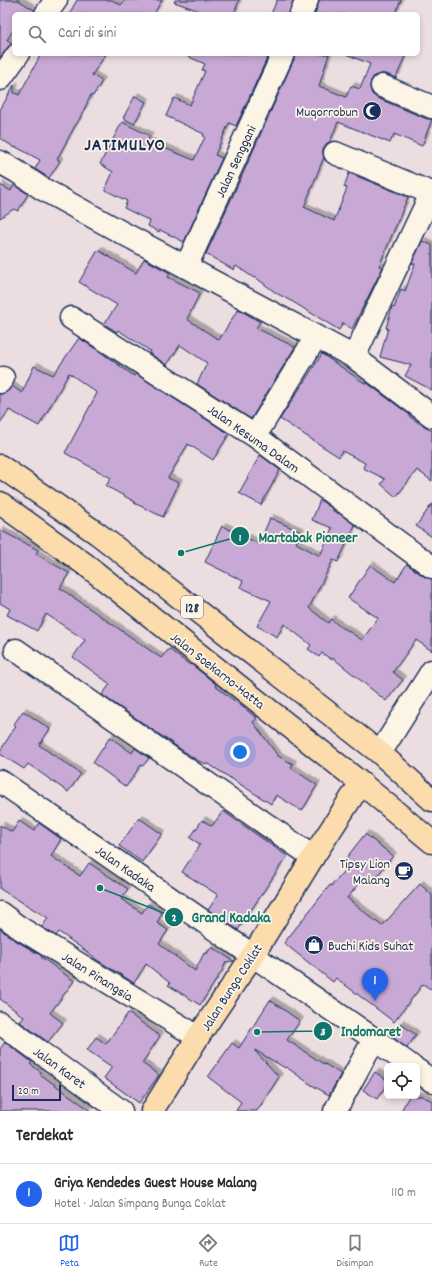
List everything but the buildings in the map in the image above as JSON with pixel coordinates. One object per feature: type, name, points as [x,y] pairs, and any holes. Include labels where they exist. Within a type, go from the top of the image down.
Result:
[{"type":"main road","name":"128","points":[[0,466],[98,534],[380,753],[432,800]]},
{"type":"main road","name":"Jalan Soekarno-Hatta","points":[[0,503],[86,566],[361,783],[432,842]]},
{"type":"main road","name":"Jalan Bunga Coklat","points":[[152,1111],[253,955],[313,857],[361,783]]},
{"type":"street","points":[[47,12],[56,0]]},
{"type":"street","points":[[302,12],[307,0]]},
{"type":"street","points":[[0,79],[17,56]]},
{"type":"street","name":"Jalan Senggani","points":[[186,267],[282,56]]},
{"type":"street","points":[[382,86],[432,107]]},
{"type":"street","points":[[335,153],[432,193],[354,357]]},
{"type":"street","points":[[0,162],[41,188],[354,357],[432,416]]},
{"type":"street","name":"Jalan Kesuma Dalam","points":[[70,318],[255,436],[432,567]]},
{"type":"street","points":[[255,436],[316,337]]},
{"type":"street","points":[[16,650],[313,857]]},
{"type":"street","points":[[380,753],[432,671]]},
{"type":"street","name":"Jalan Kadaka","points":[[0,781],[407,1063]]},
{"type":"street","name":"Jalan Pinangsia","points":[[0,913],[20,928],[198,1038]]},
{"type":"street","name":"Jalan Karet","points":[[0,1023],[121,1111]]},
{"type":"street","points":[[335,1111],[374,1039]]},
{"type":"street","points":[[420,1072],[432,1081]]},
{"type":"place","name":"Muqorrobun","points":[[372,111]]},
{"type":"place","name":"Martabak Pioneer","points":[[181,553]]},
{"type":"place","name":"Tipsy Lion Malang","points":[[404,871]]},
{"type":"place","name":"Grand Kadaka","points":[[100,888]]},
{"type":"place","name":"Buchi Kids Suhat","points":[[314,945]]},
{"type":"place","name":"Griya Kendedes Guest House Malang","points":[[375,1001]]},
{"type":"place","name":"Indomaret","points":[[257,1032]]},
{"type":"district","name":"JATIMULYO","points":[[125,144]]}]
